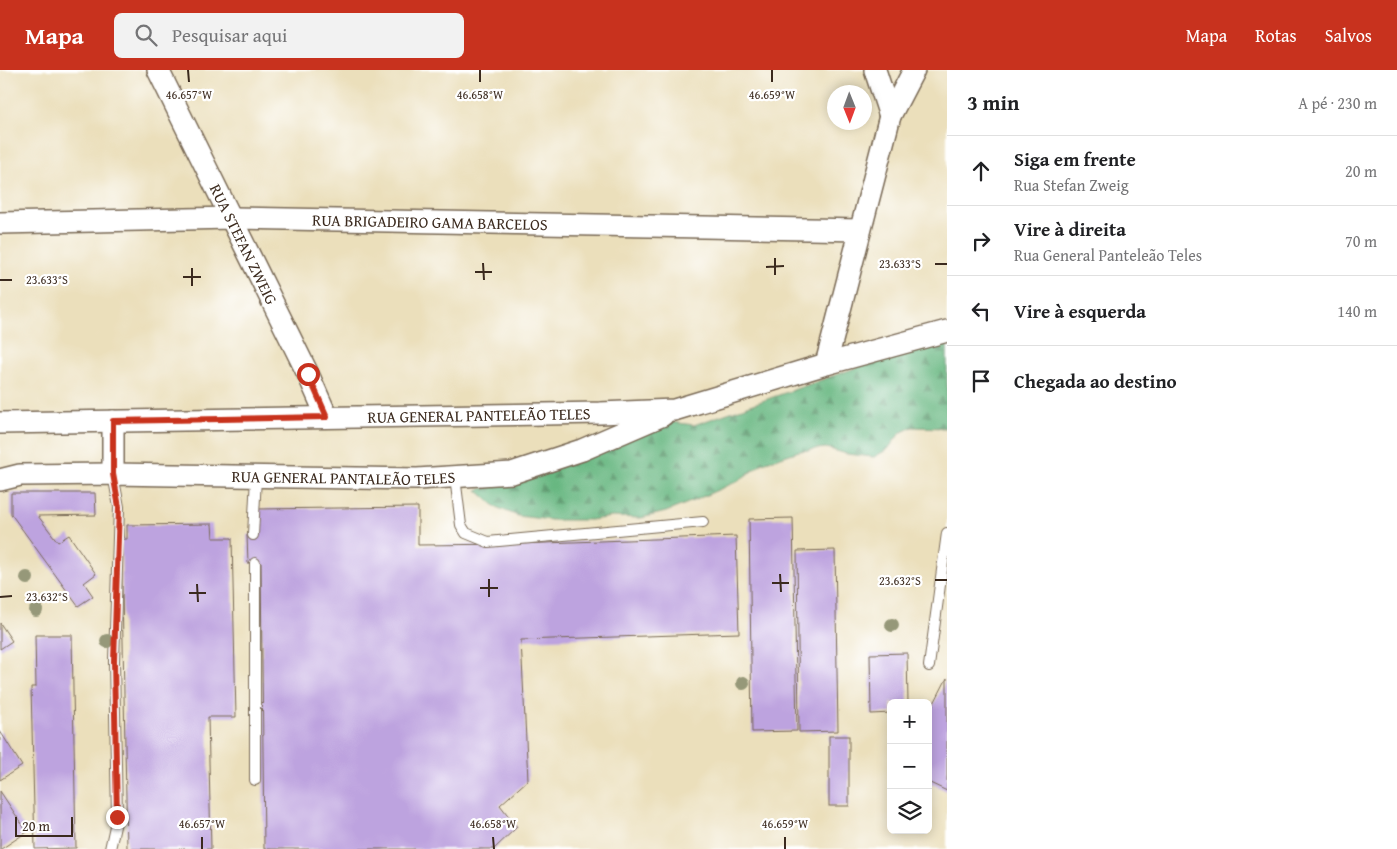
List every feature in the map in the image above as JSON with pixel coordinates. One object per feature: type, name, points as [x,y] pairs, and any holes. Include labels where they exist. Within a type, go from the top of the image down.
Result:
[{"type":"street","name":"RUA STEFAN ZWEIG","points":[[158,70],[308,374],[327,417]]},
{"type":"street","points":[[875,70],[890,116]]},
{"type":"street","points":[[826,364],[890,116],[914,70]]},
{"type":"street","name":"RUA BRIGADEIRO GAMA BARCELOS","points":[[0,223],[232,218],[860,230]]},
{"type":"street","name":"RUA GENERAL PANTELEÃO TELES","points":[[0,423],[600,413],[674,410],[826,364],[947,331]]},
{"type":"street","name":"RUA GENERAL PANTALEÃO TELES","points":[[0,480],[20,475],[113,474],[417,479],[512,473],[582,450],[674,410]]},
{"type":"street","points":[[113,421],[113,474]]},
{"type":"lane","points":[[110,849],[117,817],[114,661],[119,507],[113,474]]},
{"type":"lane","points":[[253,535],[256,477]]},
{"type":"lane","points":[[455,477],[461,525],[466,533],[488,542],[703,522]]},
{"type":"lane","points":[[929,666],[947,533]]},
{"type":"lane","points":[[255,563],[255,780]]},
{"type":"green space","points":[[947,341],[947,428],[912,427],[900,433],[888,449],[874,457],[847,454],[826,448],[799,451],[763,463],[738,481],[693,501],[666,512],[641,518],[612,517],[590,520],[551,520],[518,516],[496,507],[477,490],[546,470],[671,422],[694,425],[878,360]]},
{"type":"building","points":[[11,493],[95,493],[96,515],[38,516],[58,542],[69,535],[96,574],[84,583],[93,596],[78,606],[11,514]]},
{"type":"building","points":[[418,507],[418,545],[518,544],[736,536],[739,633],[521,640],[528,780],[500,805],[517,827],[494,849],[264,849],[261,563],[248,563],[247,535],[257,535],[257,509]]},
{"type":"building","points":[[793,518],[797,731],[752,732],[749,519]]},
{"type":"building","points":[[212,524],[213,538],[232,538],[236,717],[208,717],[211,849],[127,849],[121,539],[127,539],[127,525]]},
{"type":"building","points":[[835,550],[838,731],[799,732],[797,551]]},
{"type":"building","points":[[0,623],[12,641],[0,649]]},
{"type":"building","points":[[35,635],[72,635],[76,848],[35,849],[31,687],[36,687]]},
{"type":"building","points":[[907,653],[908,699],[887,699],[887,713],[871,714],[870,654]]},
{"type":"building","points":[[947,678],[947,791],[932,784],[932,707]]},
{"type":"building","points":[[0,731],[22,766],[0,780]]},
{"type":"building","points":[[829,736],[849,736],[849,806],[829,806]]},
{"type":"building","points":[[0,791],[27,832],[1,849],[0,849]]},
{"type":"route","points":[[117,817],[114,661],[119,507],[113,474],[113,421],[327,417],[308,374]]}]
